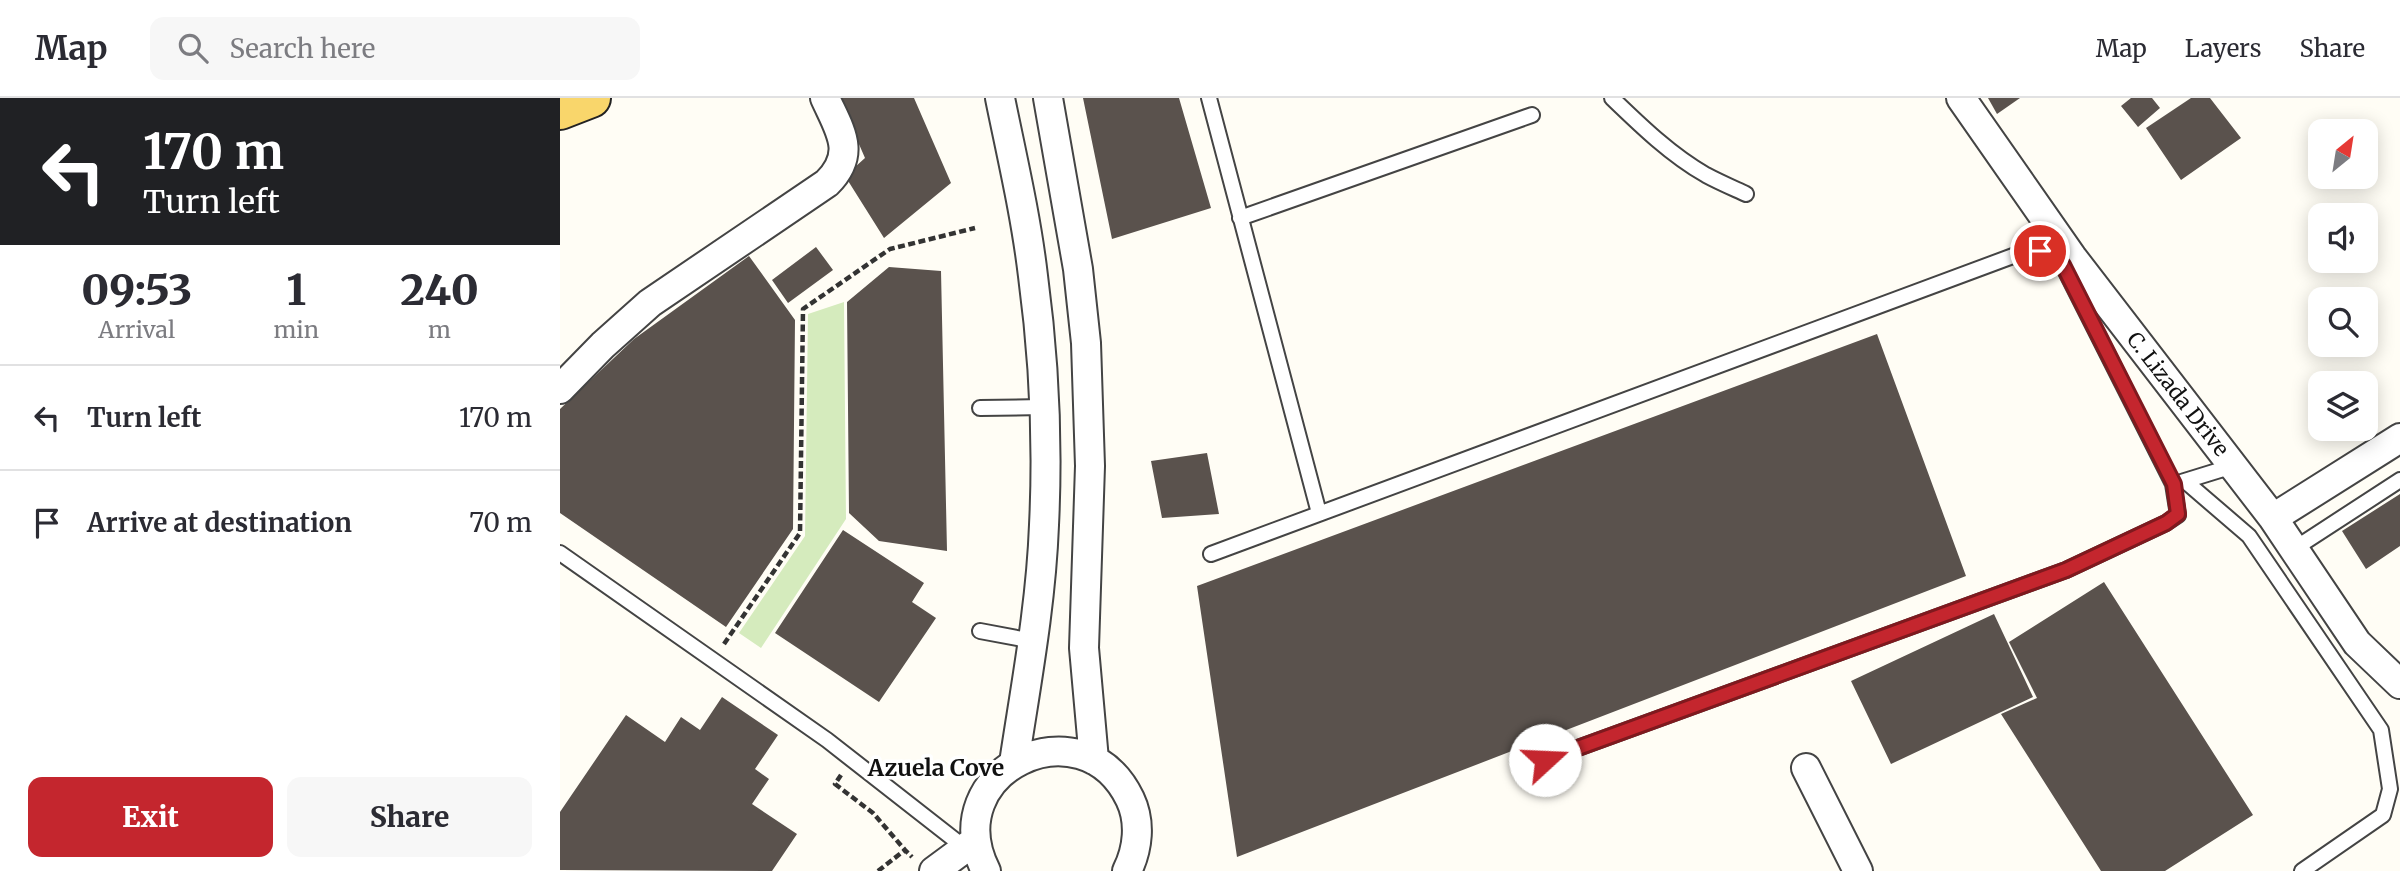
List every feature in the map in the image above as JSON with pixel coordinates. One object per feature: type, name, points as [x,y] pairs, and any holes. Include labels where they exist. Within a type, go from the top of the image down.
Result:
[{"type":"main road","points":[[560,110],[591,98]]},
{"type":"street","points":[[560,389],[603,345],[650,303],[834,176],[844,158],[845,148],[843,137],[825,98]]},
{"type":"street","points":[[1000,98],[1019,187],[1033,274],[1041,346],[1043,407],[1044,526],[1033,641],[1014,763]]},
{"type":"street","points":[[1048,98],[1079,269],[1090,407],[1084,648],[1094,760]]},
{"type":"street","name":"C. Lizada Drive","points":[[1961,98],[2072,257],[2273,518],[2357,643],[2400,684]]},
{"type":"street","points":[[1019,187],[1063,180]]},
{"type":"street","points":[[2273,518],[2400,438]]},
{"type":"street","points":[[926,867],[977,854],[976,822],[980,804],[988,788],[999,774],[1014,763],[1033,754],[1054,751],[1075,753],[1094,760],[1124,786],[1137,822],[1137,842],[1127,871]]},
{"type":"street","points":[[1806,768],[1858,871]]},
{"type":"lane","points":[[1209,98],[1319,513]]},
{"type":"lane","points":[[1612,98],[1682,160],[1707,176],[1746,194]]},
{"type":"lane","points":[[1240,218],[1532,116]]},
{"type":"lane","points":[[1211,554],[2021,253],[2040,251],[2055,257],[2063,265],[2179,483],[2249,536],[2381,730],[2390,789],[2383,815],[2302,871]]},
{"type":"lane","points":[[980,408],[1043,407]]},
{"type":"lane","points":[[2179,483],[2233,466]]},
{"type":"lane","points":[[2294,549],[2400,480]]},
{"type":"lane","points":[[1545,760],[2066,570],[2166,523],[2178,514],[2179,483]]},
{"type":"lane","points":[[560,553],[853,759],[977,854]]},
{"type":"lane","points":[[980,631],[1033,641]]},
{"type":"path","points":[[713,660],[800,533],[803,309],[890,249],[975,228]]},
{"type":"path","points":[[853,759],[835,784],[873,813],[905,850],[926,867]]},
{"type":"path","points":[[878,871],[905,850]]},
{"type":"green space","points":[[844,302],[846,519],[761,648],[739,633],[805,536],[808,314]]},
{"type":"building","points":[[839,98],[914,98],[951,183],[884,238],[845,176],[865,158]]},
{"type":"building","points":[[1083,98],[1179,98],[1211,208],[1112,239]]},
{"type":"building","points":[[1988,98],[2020,98],[1997,114]]},
{"type":"building","points":[[2131,98],[2152,98],[2160,108],[2138,127],[2121,106]]},
{"type":"building","points":[[2191,98],[2210,98],[2241,138],[2181,180],[2146,128]]},
{"type":"building","points":[[816,247],[833,270],[788,303],[772,280]]},
{"type":"building","points":[[749,256],[795,320],[793,529],[726,627],[560,513],[560,409],[634,339]]},
{"type":"building","points":[[889,267],[941,271],[947,551],[879,541],[849,513],[847,302]]},
{"type":"building","points":[[1877,334],[1966,576],[1237,857],[1197,586]]},
{"type":"building","points":[[1207,453],[1219,514],[1162,518],[1151,461]]},
{"type":"building","points":[[2400,494],[2400,546],[2366,569],[2342,531]]},
{"type":"building","points":[[843,530],[924,583],[912,602],[936,618],[879,702],[775,633]]},
{"type":"building","points":[[2104,582],[2253,815],[2165,871],[2101,871],[2001,714],[2037,698],[2009,642]]},
{"type":"building","points":[[1994,614],[2033,697],[1891,764],[1851,681]]},
{"type":"building","points":[[722,697],[778,735],[755,769],[769,779],[752,804],[797,834],[772,871],[560,870],[560,812],[626,715],[665,742],[681,717],[700,730]]},
{"type":"district","name":"Azuela Cove","points":[[936,767]]},
{"type":"route","points":[[1545,760],[2066,570],[2166,523],[2178,514],[2174,484],[2063,265],[2055,257],[2040,251]]}]
